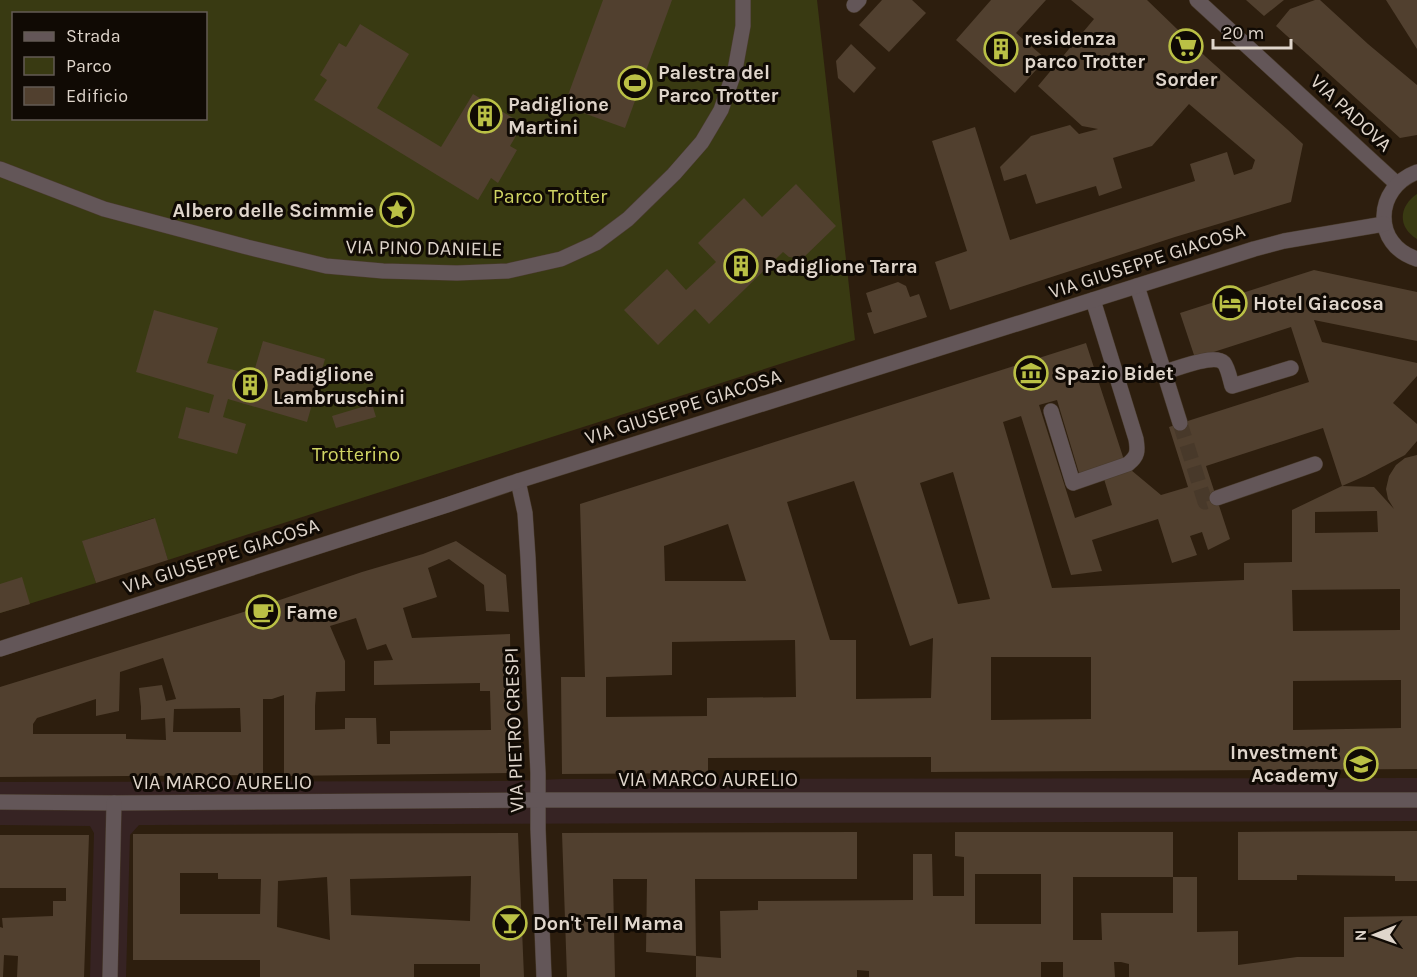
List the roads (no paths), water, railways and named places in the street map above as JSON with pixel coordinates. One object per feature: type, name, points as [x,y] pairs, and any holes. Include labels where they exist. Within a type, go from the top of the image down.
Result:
[{"type":"street","name":"VIA PINO DANIELE","points":[[0,169],[104,209],[326,266],[383,271],[457,273],[508,271],[561,259],[596,243],[628,219],[675,174],[702,142],[721,110],[735,70],[743,26],[743,0]]},
{"type":"street","name":"VIA PADOVA","points":[[1197,0],[1397,184]]},
{"type":"street","points":[[1417,172],[1407,176],[1390,192],[1384,213],[1384,224],[1397,249],[1417,259]]},
{"type":"street","name":"VIA GIUSEPPE GIACOSA","points":[[0,649],[447,506],[518,481],[1254,249],[1284,241],[1384,224]]},
{"type":"street","points":[[1137,286],[1180,423]]},
{"type":"street","points":[[1050,411],[1073,483],[1128,464],[1135,459],[1138,449],[1137,439],[1093,300]]},
{"type":"street","points":[[1164,372],[1210,359],[1219,360],[1226,365],[1232,386],[1291,368]]},
{"type":"street","points":[[1217,498],[1315,464]]},
{"type":"street","name":"VIA PIETRO CRESPI","points":[[518,481],[526,524],[538,773],[544,977]]},
{"type":"street","name":"VIA MARCO AURELIO","points":[[0,802],[1417,800]]},
{"type":"street","points":[[110,977],[114,803]]},
{"type":"tunnel","points":[[1180,423],[1205,502],[1217,498]]},
{"type":"place","name":"Sorder","points":[[1186,46]]},
{"type":"place","name":"residenza parco Trotter","points":[[1001,49]]},
{"type":"place","name":"Palestra del Parco Trotter","points":[[635,83]]},
{"type":"place","name":"Padiglione Martini","points":[[485,116]]},
{"type":"place","name":"Albero delle Scimmie","points":[[397,210]]},
{"type":"place","name":"Padiglione Tarra","points":[[741,266]]},
{"type":"place","name":"Hotel Giacosa","points":[[1230,303]]},
{"type":"place","name":"Spazio Bidet","points":[[1031,373]]},
{"type":"place","name":"Padiglione Lambruschini","points":[[250,385]]},
{"type":"place","name":"Fame","points":[[263,612]]},
{"type":"place","name":"Investment Academy","points":[[1361,764]]},
{"type":"place","name":"Don't Tell Mama","points":[[510,923]]},
{"type":"park label","name":"Parco Trotter","points":[[550,196]]},
{"type":"park label","name":"Trotterino","points":[[356,454]]}]
